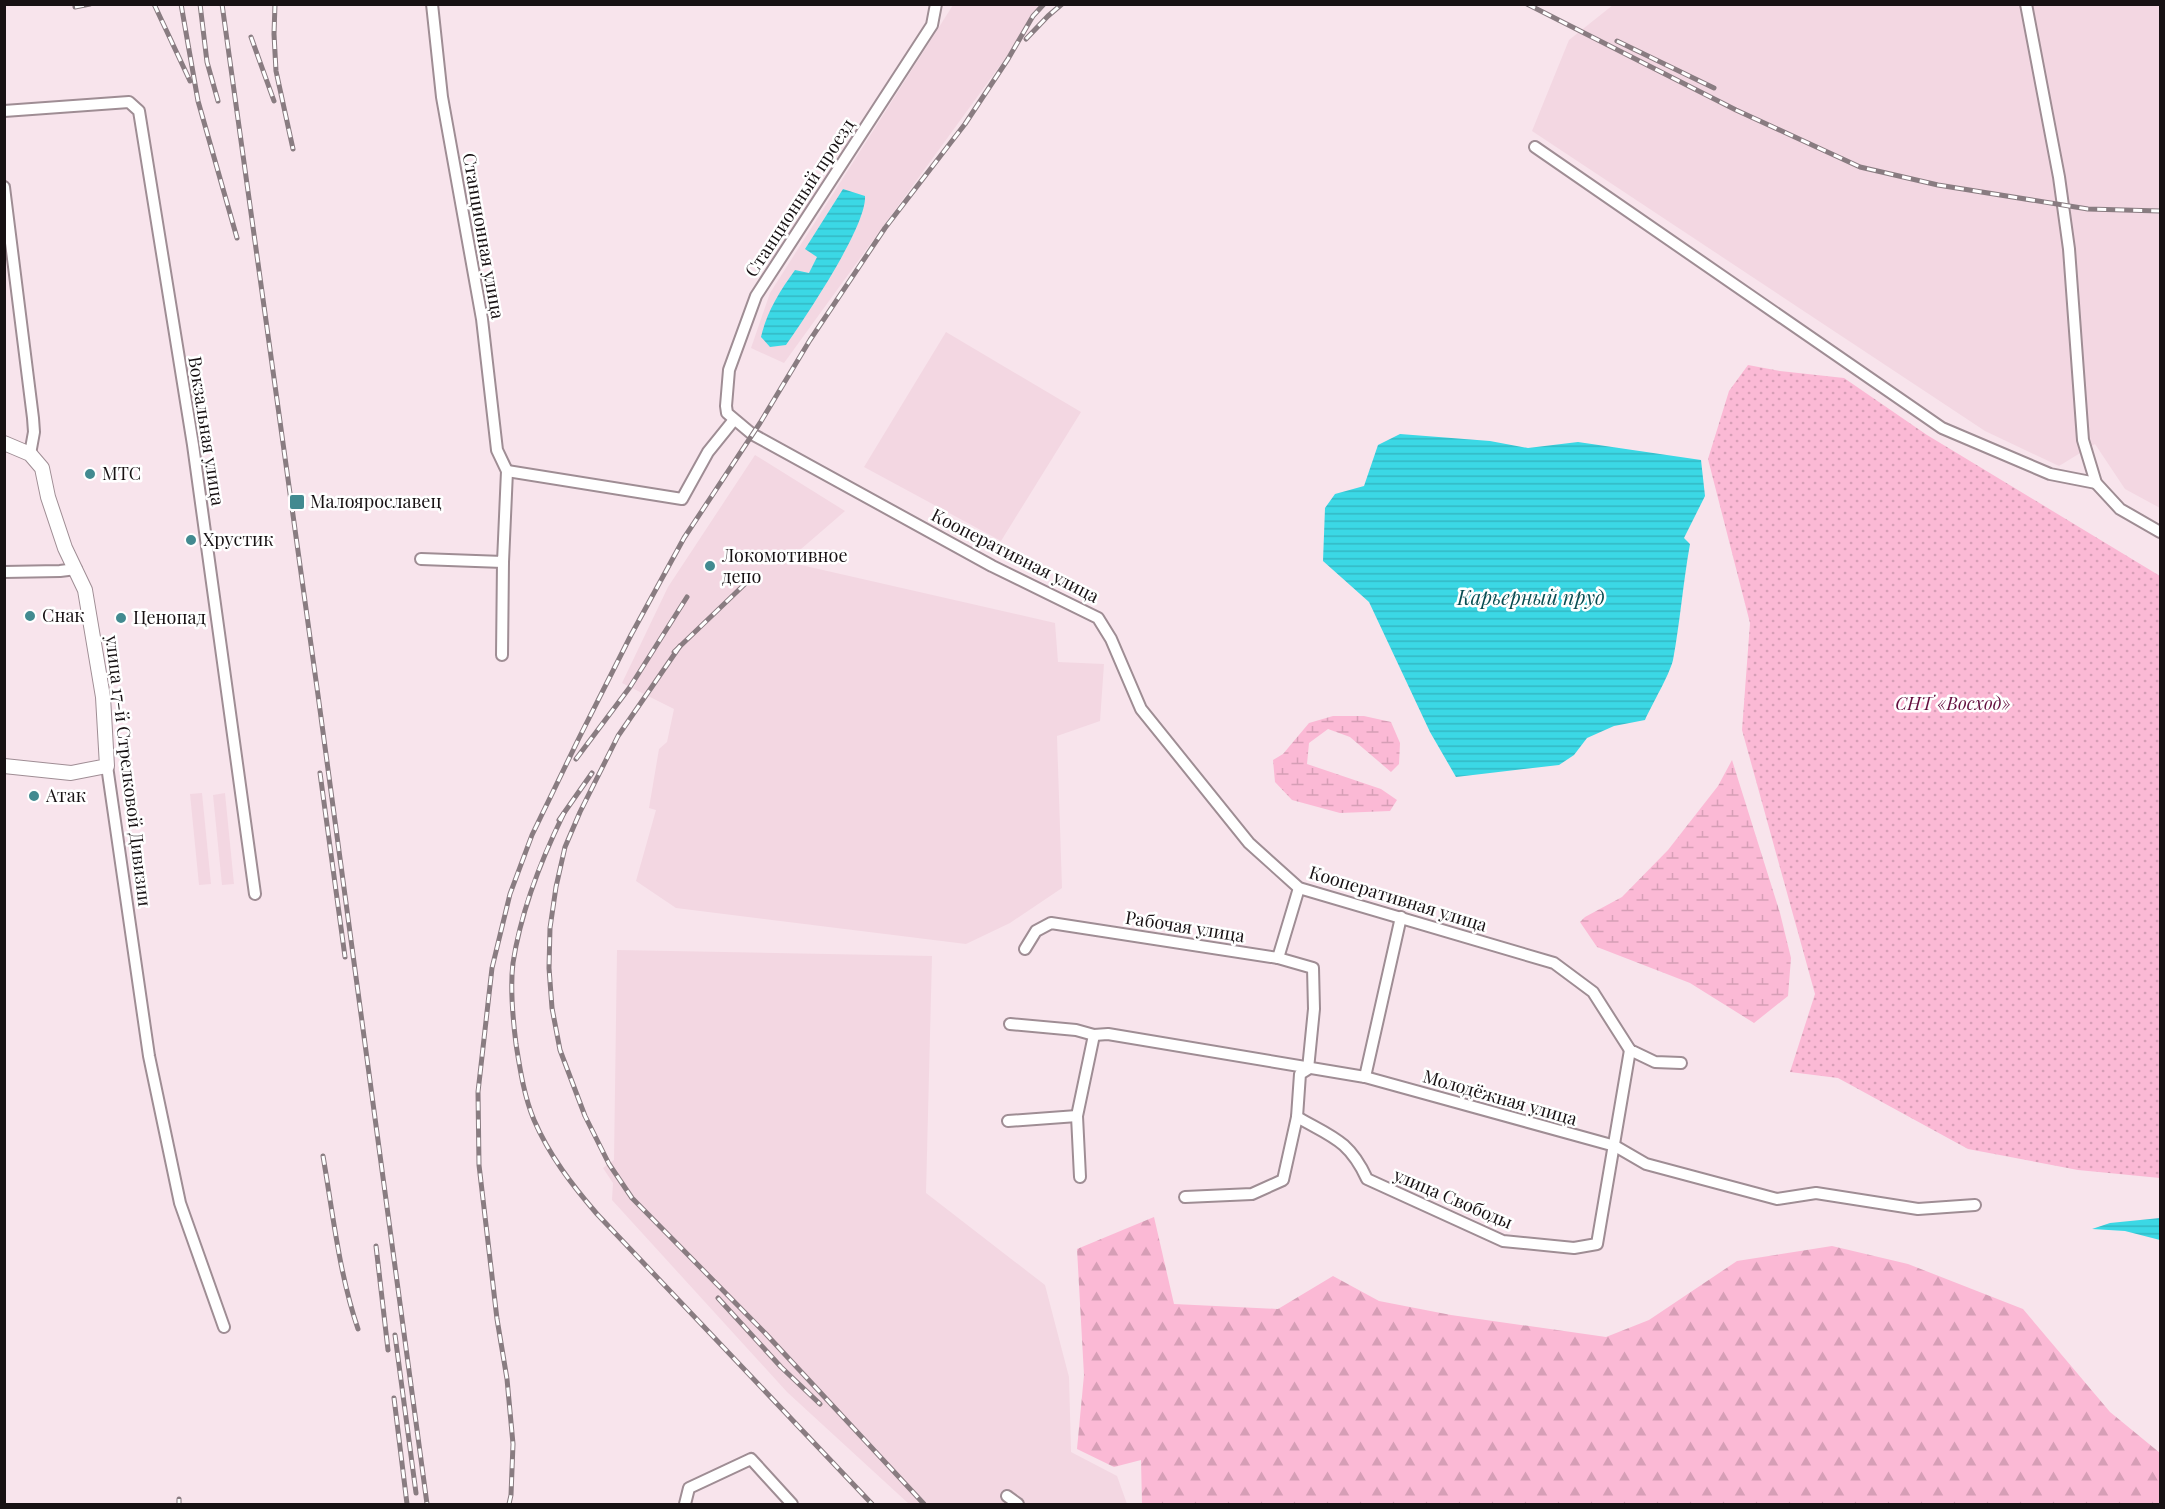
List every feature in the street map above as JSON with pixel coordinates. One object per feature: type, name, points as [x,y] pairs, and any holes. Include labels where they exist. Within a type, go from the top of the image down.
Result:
[{"type":"main road","points":[[4,443],[30,454]]},
{"type":"main road","name":"улица 17-й Стрелковой Дивизии","points":[[30,454],[42,468],[48,497],[59,529],[84,590],[103,697],[107,766]]},
{"type":"main road","points":[[4,766],[71,773],[107,766]]},
{"type":"street","name":"Станционная улица","points":[[432,4],[442,97],[482,319],[497,450],[507,471]]},
{"type":"street","name":"Станционный проезд","points":[[734,421],[727,413],[726,406],[729,370],[756,296],[932,25],[936,4]]},
{"type":"street","points":[[2026,4],[2059,177],[2069,249],[2083,440],[2096,483],[2120,509],[2160,532]]},
{"type":"street","name":"Вокзальная улица","points":[[4,111],[129,102],[139,111],[193,446],[255,894]]},
{"type":"street","points":[[1535,147],[1942,428],[2050,474],[2096,483]]},
{"type":"street","points":[[4,187],[33,418],[34,432],[30,454]]},
{"type":"street","points":[[502,655],[507,471],[682,499],[708,452],[734,421]]},
{"type":"street","name":"Кооперативная улица","points":[[734,421],[752,434],[992,566],[1098,618],[1111,639],[1142,709],[1249,843],[1299,888],[1401,916],[1462,937],[1554,963],[1593,993],[1630,1050]]},
{"type":"street","points":[[421,559],[503,562]]},
{"type":"street","points":[[4,572],[76,569]]},
{"type":"street","name":"улица 17-й Стрелковой Дивизии","points":[[107,766],[149,1056],[180,1203],[224,1326]]},
{"type":"street","points":[[1278,957],[1299,888]]},
{"type":"street","points":[[1365,1077],[1401,916]]},
{"type":"street","name":"Рабочая улица","points":[[1025,949],[1036,931],[1051,922],[1278,957],[1313,968],[1314,1009],[1308,1069]]},
{"type":"street","name":"Молодёжная улица","points":[[1010,1024],[1076,1030],[1094,1035],[1108,1034],[1365,1077],[1615,1146],[1646,1164],[1778,1199],[1816,1193],[1918,1209],[1975,1205]]},
{"type":"street","points":[[1080,1178],[1077,1116],[1094,1035]]},
{"type":"street","points":[[1615,1146],[1630,1050],[1655,1062],[1681,1063]]},
{"type":"street","points":[[1185,1197],[1252,1194],[1283,1180],[1297,1117],[1300,1074],[1308,1069]]},
{"type":"street","points":[[1008,1121],[1077,1116]]},
{"type":"street","name":"улица Свободы","points":[[1297,1117],[1344,1144],[1358,1161],[1367,1179],[1503,1241],[1574,1248],[1597,1244],[1615,1146]]},
{"type":"street","points":[[685,1504],[689,1488],[751,1458],[792,1504]]},
{"type":"street","points":[[1007,1496],[1018,1504]]},
{"type":"shaded area","points":[[953,5],[1044,5],[784,363],[751,348],[770,293]]},
{"type":"shaded area","points":[[1613,5],[2160,5],[2160,508],[2125,489],[2095,444],[2059,466],[1985,431],[1532,131],[1569,40]]},
{"type":"shaded area","points":[[946,332],[1081,412],[1001,541],[864,467]]},
{"type":"shaded area","points":[[755,455],[845,511],[793,556],[801,565],[1055,623],[1058,662],[1104,664],[1100,721],[1057,736],[1062,888],[1010,923],[966,944],[676,908],[636,881],[656,810],[649,808],[659,749],[667,742],[674,709],[622,683],[668,587]]},
{"type":"shaded area","points":[[202,793],[211,884],[199,885],[190,794]]},
{"type":"shaded area","points":[[225,793],[234,884],[222,885],[213,795]]},
{"type":"shaded area","points":[[617,950],[932,956],[926,1193],[1045,1285],[1069,1377],[1071,1452],[1117,1476],[1127,1504],[909,1504],[787,1392],[612,1200],[613,1183],[603,1168],[614,1160]]},
{"type":"green space","name":"СНТ «Восход»","points":[[1748,365],[1844,378],[1927,435],[2160,576],[2160,1178],[2078,1170],[1968,1149],[1838,1078],[1790,1072],[1815,994],[1742,730],[1750,623],[1708,459],[1729,391]]},
{"type":"green space","points":[[1333,716],[1364,716],[1391,722],[1400,743],[1399,764],[1391,772],[1350,737],[1328,729],[1309,743],[1307,764],[1381,789],[1397,800],[1390,811],[1340,813],[1292,800],[1275,782],[1273,760],[1283,754],[1309,723]]},
{"type":"green space","points":[[1732,760],[1780,913],[1791,958],[1788,996],[1754,1023],[1690,983],[1597,947],[1580,922],[1622,897],[1668,850],[1718,786]]},
{"type":"green space","points":[[1154,1217],[1174,1304],[1278,1309],[1333,1276],[1379,1301],[1451,1315],[1606,1337],[1649,1320],[1737,1261],[1832,1246],[1908,1264],[2023,1309],[2110,1412],[2160,1453],[2160,1504],[1142,1504],[1141,1460],[1114,1467],[1077,1449],[1084,1375],[1077,1249]]},
{"type":"water","points":[[843,189],[865,196],[863,210],[856,228],[833,272],[786,345],[770,347],[761,337],[770,310],[795,270],[809,273],[817,257],[805,249]]},
{"type":"water","name":"Карьерный пруд","points":[[1400,434],[1490,441],[1528,448],[1578,442],[1701,460],[1705,496],[1684,538],[1690,544],[1673,660],[1645,720],[1614,726],[1587,738],[1574,755],[1559,765],[1456,777],[1430,732],[1369,602],[1323,561],[1325,508],[1335,494],[1364,486],[1378,445]]},
{"type":"water","points":[[2160,1218],[2160,1240],[2125,1231],[2092,1229],[2110,1223]]},
{"type":"railway","points":[[75,7],[90,4]]},
{"type":"railway","points":[[154,4],[190,81]]},
{"type":"railway","points":[[181,4],[198,101],[237,238]]},
{"type":"railway","points":[[200,4],[207,62],[218,101]]},
{"type":"railway","points":[[222,4],[427,1504]]},
{"type":"railway","points":[[275,4],[276,71],[293,149]]},
{"type":"railway","points":[[509,1504],[513,1444],[507,1379],[497,1319],[479,1165],[478,1092],[492,968],[510,894],[532,835],[579,738],[631,635],[684,538],[760,423],[810,340],[885,228],[965,124],[1033,16],[1044,4]]},
{"type":"railway","points":[[1026,39],[1062,4]]},
{"type":"railway","points":[[1527,4],[1736,110],[1860,167],[1938,185],[2088,209],[2160,211]]},
{"type":"railway","points":[[251,37],[274,101]]},
{"type":"railway","points":[[1617,41],[1714,88]]},
{"type":"railway","points":[[674,652],[747,582]]},
{"type":"railway","points":[[576,759],[630,687],[687,597]]},
{"type":"railway","points":[[680,646],[618,736],[565,847],[550,928],[549,968],[552,1008],[560,1050],[585,1116],[609,1164],[632,1198],[766,1334],[924,1504]]},
{"type":"railway","points":[[320,773],[345,957]]},
{"type":"railway","points":[[559,820],[592,773]]},
{"type":"railway","points":[[564,813],[533,886],[521,924],[512,972],[516,1044],[525,1092],[534,1120],[562,1169],[597,1214],[872,1504]]},
{"type":"railway","points":[[323,1156],[341,1265],[358,1329]]},
{"type":"railway","points":[[376,1246],[388,1350]]},
{"type":"railway","points":[[718,1298],[781,1367],[820,1404]]},
{"type":"railway","points":[[395,1335],[416,1493]]},
{"type":"railway","points":[[394,1398],[407,1504]]},
{"type":"railway","points":[[179,1499],[179,1504]]},
{"type":"place","name":"МТС","points":[[90,474]]},
{"type":"place","name":"Малоярославец","points":[[297,502]]},
{"type":"place","name":"Хрустик","points":[[191,540]]},
{"type":"place","name":"Локомотивное депо","points":[[710,566]]},
{"type":"place","name":"Снак","points":[[30,616]]},
{"type":"place","name":"Ценопад","points":[[121,618]]},
{"type":"place","name":"Атак","points":[[34,796]]}]
